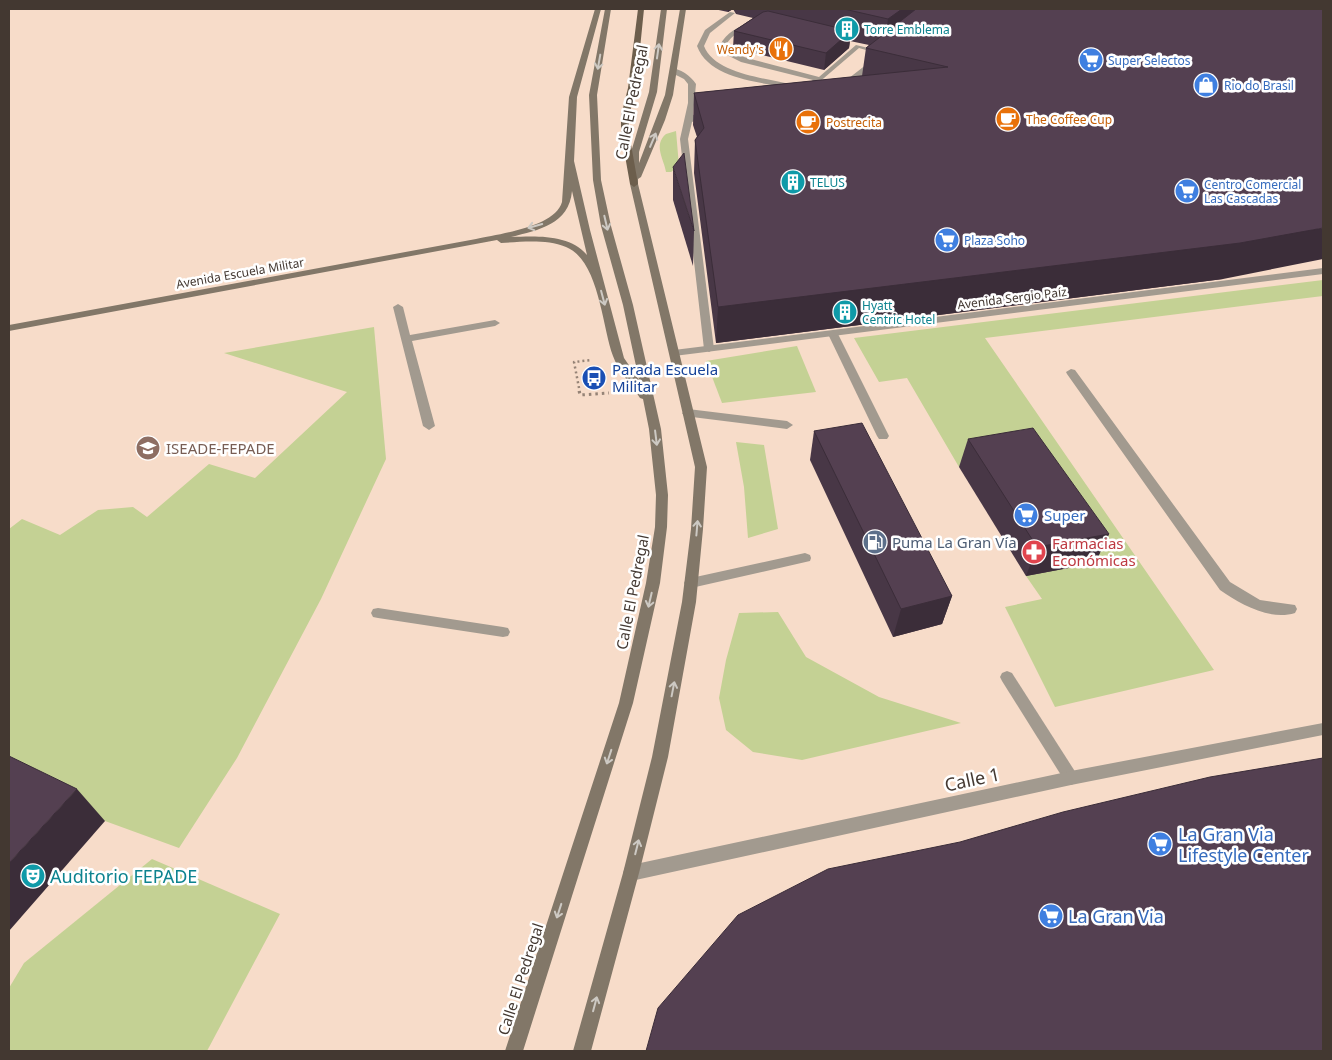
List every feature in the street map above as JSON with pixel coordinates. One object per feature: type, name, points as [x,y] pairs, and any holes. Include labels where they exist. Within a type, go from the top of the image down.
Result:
[{"type":"main road","name":"Calle El Pedregal","points":[[514,1051],[626,703],[654,583],[661,527],[662,495],[655,429],[628,305],[606,226],[597,180],[593,95],[608,9]]},
{"type":"main road","points":[[634,184],[625,132],[625,116],[632,88],[641,9]]},
{"type":"main road","name":"Calle El Pedregal","points":[[582,1051],[631,873],[660,756],[691,583],[701,467],[634,184],[635,152],[653,92],[664,9]]},
{"type":"main road","points":[[634,184],[661,120],[673,70],[683,9]]},
{"type":"main road","points":[[597,11],[573,97],[570,161],[596,273],[619,358],[649,404]]},
{"type":"main road","name":"Avenida Escuela Militar","points":[[9,328],[476,242],[550,222],[562,213],[568,194],[567,177],[570,161]]},
{"type":"main road","name":"Avenida Escuela Militar","points":[[476,242],[532,239],[570,246],[577,249],[596,273]]},
{"type":"street","points":[[732,13],[705,35],[701,44],[701,52],[705,59],[715,65],[745,76],[794,85],[810,85],[828,90]]},
{"type":"street","points":[[761,24],[754,24],[735,30],[727,36],[723,45],[727,53],[744,60],[820,80]]},
{"type":"street","points":[[849,44],[885,54]]},
{"type":"street","points":[[810,85],[820,80],[858,46]]},
{"type":"street","points":[[837,92],[892,48]]},
{"type":"street","points":[[673,70],[689,80],[692,86],[689,120],[684,139],[685,159],[691,185],[709,350]]},
{"type":"street","points":[[767,91],[794,85]]},
{"type":"street","points":[[691,91],[703,95]]},
{"type":"street","points":[[689,120],[700,114],[718,112]]},
{"type":"street","name":"Avenida Sergio Paíz","points":[[674,353],[1323,271]]},
{"type":"street","points":[[398,307],[429,426]]},
{"type":"street","points":[[406,339],[495,323]]},
{"type":"street","points":[[832,334],[883,436]]},
{"type":"street","points":[[1071,372],[1225,586],[1249,602],[1277,610],[1290,609]]},
{"type":"street","points":[[688,413],[786,425]]},
{"type":"street","points":[[691,583],[806,558]]},
{"type":"street","points":[[378,613],[503,632]]},
{"type":"street","points":[[1007,677],[1071,778]]},
{"type":"street","name":"Calle 1","points":[[631,873],[1071,778],[1323,729]]},
{"type":"path","points":[[574,362],[580,395]]},
{"type":"green space","points":[[676,131],[679,166],[671,172],[666,172],[660,152],[660,143],[666,134]]},
{"type":"green space","points":[[1323,280],[1323,296],[985,338],[1214,670],[1055,707],[1005,607],[1042,599],[1026,576],[1095,562],[1023,457],[959,467],[907,378],[879,382],[854,338]]},
{"type":"green space","name":"ISEADE-FEPADE","points":[[374,327],[386,459],[321,599],[237,758],[179,848],[105,821],[9,774],[9,529],[22,519],[60,535],[98,510],[133,507],[147,517],[209,464],[255,478],[347,392],[224,353]]},
{"type":"green space","points":[[797,346],[816,392],[722,403],[706,361]]},
{"type":"green space","points":[[736,442],[764,445],[778,529],[748,538],[744,487]]},
{"type":"green space","points":[[778,612],[806,657],[879,697],[961,723],[802,760],[753,752],[726,730],[719,698],[726,660],[739,613]]},
{"type":"green space","points":[[152,859],[280,914],[207,1051],[9,1051],[9,988],[24,963]]},
{"type":"building","points":[[844,9],[902,9],[888,19]]},
{"type":"building","points":[[916,9],[1323,9],[1323,228],[1240,243],[718,307],[695,140],[704,128],[694,93],[948,67],[866,48]]},
{"type":"building","points":[[768,11],[851,31],[826,53],[734,31],[763,12]]},
{"type":"building","points":[[684,153],[694,231],[673,167]]},
{"type":"building","points":[[862,423],[952,596],[901,609],[814,431]]},
{"type":"building","points":[[1033,428],[1109,534],[1037,547],[968,439]]},
{"type":"building","points":[[9,756],[77,789],[9,863]]},
{"type":"building","name":"La Gran Via Lifestyle Center","points":[[1323,758],[1323,1051],[646,1051],[658,1008],[738,915],[828,869],[960,842],[1063,812],[1210,777]]},
{"type":"place","name":"Torre Emblema","points":[[847,29]]},
{"type":"place","name":"Wendy's","points":[[781,49]]},
{"type":"place","name":"Super Selectos","points":[[1091,60]]},
{"type":"place","name":"Rio do Brasil","points":[[1206,85]]},
{"type":"place","name":"The Coffee Cup","points":[[1008,119]]},
{"type":"place","name":"Postrecita","points":[[808,122]]},
{"type":"place","name":"TELUS","points":[[793,182]]},
{"type":"place","name":"Centro Comercial Las Cascadas","points":[[1187,191]]},
{"type":"place","name":"Plaza Soho","points":[[947,240]]},
{"type":"place","name":"Hyatt Centric Hotel","points":[[845,312]]},
{"type":"place","name":"Parada Escuela Militar","points":[[594,378]]},
{"type":"place","name":"ISEADE-FEPADE","points":[[148,448]]},
{"type":"place","name":"Super","points":[[1026,515]]},
{"type":"place","name":"Puma La Gran Vía","points":[[875,542]]},
{"type":"place","name":"Farmacias Económicas","points":[[1034,552]]},
{"type":"place","name":"La Gran Via Lifestyle Center","points":[[1160,844]]},
{"type":"place","name":"Auditorio FEPADE","points":[[33,876]]},
{"type":"place","name":"La Gran Via","points":[[1051,916]]}]
